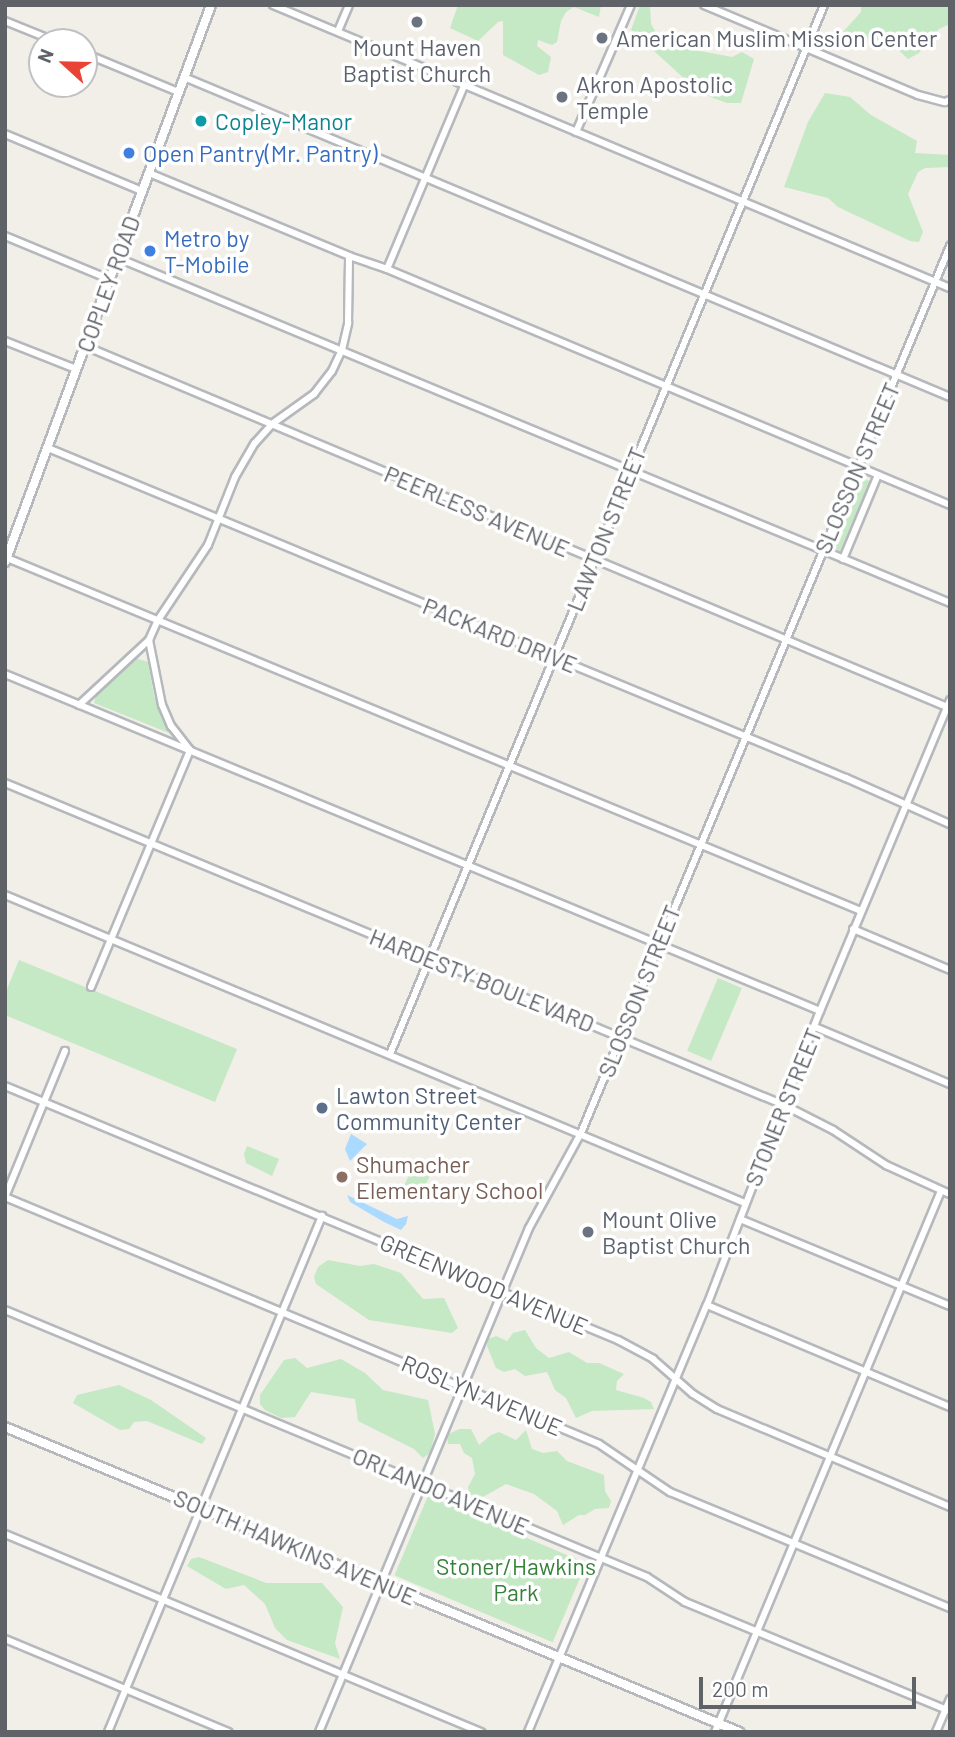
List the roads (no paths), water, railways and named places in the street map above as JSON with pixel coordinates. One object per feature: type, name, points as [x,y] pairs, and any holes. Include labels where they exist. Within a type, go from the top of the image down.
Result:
[{"type":"street","name":"COPLEY ROAD","points":[[6,560],[211,5]]},
{"type":"street","points":[[273,5],[950,288]]},
{"type":"street","points":[[338,31],[349,5]]},
{"type":"street","points":[[576,132],[631,5]]},
{"type":"street","points":[[704,5],[918,94],[948,102]]},
{"type":"street","name":"LAWTON STREET","points":[[390,1054],[824,5]]},
{"type":"street","points":[[5,21],[28,30]]},
{"type":"street","points":[[98,59],[178,92]]},
{"type":"street","points":[[184,77],[950,397]]},
{"type":"street","points":[[387,269],[464,86]]},
{"type":"street","points":[[5,134],[142,191]]},
{"type":"street","points":[[149,173],[349,256],[387,269],[950,505]]},
{"type":"street","points":[[5,236],[109,279]]},
{"type":"street","name":"SLOSSON STREET","points":[[319,1732],[534,1218],[564,1170],[581,1133],[950,246]]},
{"type":"street","points":[[79,705],[149,640],[158,621],[208,545],[239,467],[272,424],[314,394],[331,371],[342,351],[348,318],[349,256]]},
{"type":"street","points":[[118,258],[950,603]]},
{"type":"street","points":[[5,341],[76,369]]},
{"type":"street","name":"PEERLESS AVENUE","points":[[85,346],[785,640],[948,703]]},
{"type":"street","name":"PACKARD DRIVE","points":[[48,448],[907,803],[950,824]]},
{"type":"street","points":[[843,559],[878,475]]},
{"type":"street","points":[[6,560],[861,911]]},
{"type":"street","points":[[149,640],[162,705],[172,726],[190,750]]},
{"type":"street","points":[[5,674],[820,1011]]},
{"type":"street","name":"STONER STREET","points":[[528,1732],[707,1305],[820,1011],[907,803],[946,718],[948,703]]},
{"type":"street","points":[[91,987],[190,750]]},
{"type":"street","name":"HARDESTY BOULEVARD","points":[[5,783],[784,1105],[833,1130],[886,1165],[950,1194]]},
{"type":"street","points":[[5,895],[745,1203]]},
{"type":"street","points":[[853,929],[950,970]]},
{"type":"street","points":[[815,1027],[950,1084]]},
{"type":"street","points":[[5,1197],[65,1051]]},
{"type":"street","name":"GREENWOOD AVENUE","points":[[5,1086],[639,1350],[717,1409],[950,1507]]},
{"type":"street","points":[[717,1728],[941,1191]]},
{"type":"street","name":"ROSLYN AVENUE","points":[[5,1197],[599,1444],[670,1492],[950,1608]]},
{"type":"street","points":[[108,1732],[322,1216]]},
{"type":"street","points":[[740,1219],[950,1306]]},
{"type":"street","points":[[707,1305],[950,1406]]},
{"type":"street","name":"ORLANDO AVENUE","points":[[5,1310],[600,1557],[647,1577],[685,1602],[948,1711]]},
{"type":"street","name":"SOUTH HAWKINS AVENUE","points":[[5,1427],[559,1656],[717,1728],[739,1732]]},
{"type":"street","points":[[5,1534],[481,1732]]},
{"type":"street","points":[[5,1639],[228,1732]]},
{"type":"street","points":[[936,1732],[948,1711],[950,1699]]},
{"type":"water","points":[[351,1134],[367,1144],[350,1161],[345,1149]]},
{"type":"water","points":[[347,1195],[397,1219],[408,1216],[406,1224],[401,1230],[384,1222],[350,1202]]},
{"type":"place","name":"Mount Haven Baptist Church","points":[[417,22]]},
{"type":"place","name":"American Muslim Mission Center","points":[[602,38]]},
{"type":"place","name":"Akron Apostolic Temple","points":[[562,97]]},
{"type":"place","name":"Copley-Manor","points":[[201,121]]},
{"type":"place","name":"Open Pantry(Mr. Pantry)","points":[[129,153]]},
{"type":"place","name":"Metro by T-Mobile","points":[[150,251]]},
{"type":"place","name":"Lawton Street Community Center","points":[[322,1108]]},
{"type":"place","name":"Shumacher Elementary School","points":[[342,1177]]},
{"type":"place","name":"Mount Olive Baptist Church","points":[[588,1232]]},
{"type":"park label","name":"Stoner/Hawkins Park","points":[[516,1579]]}]
